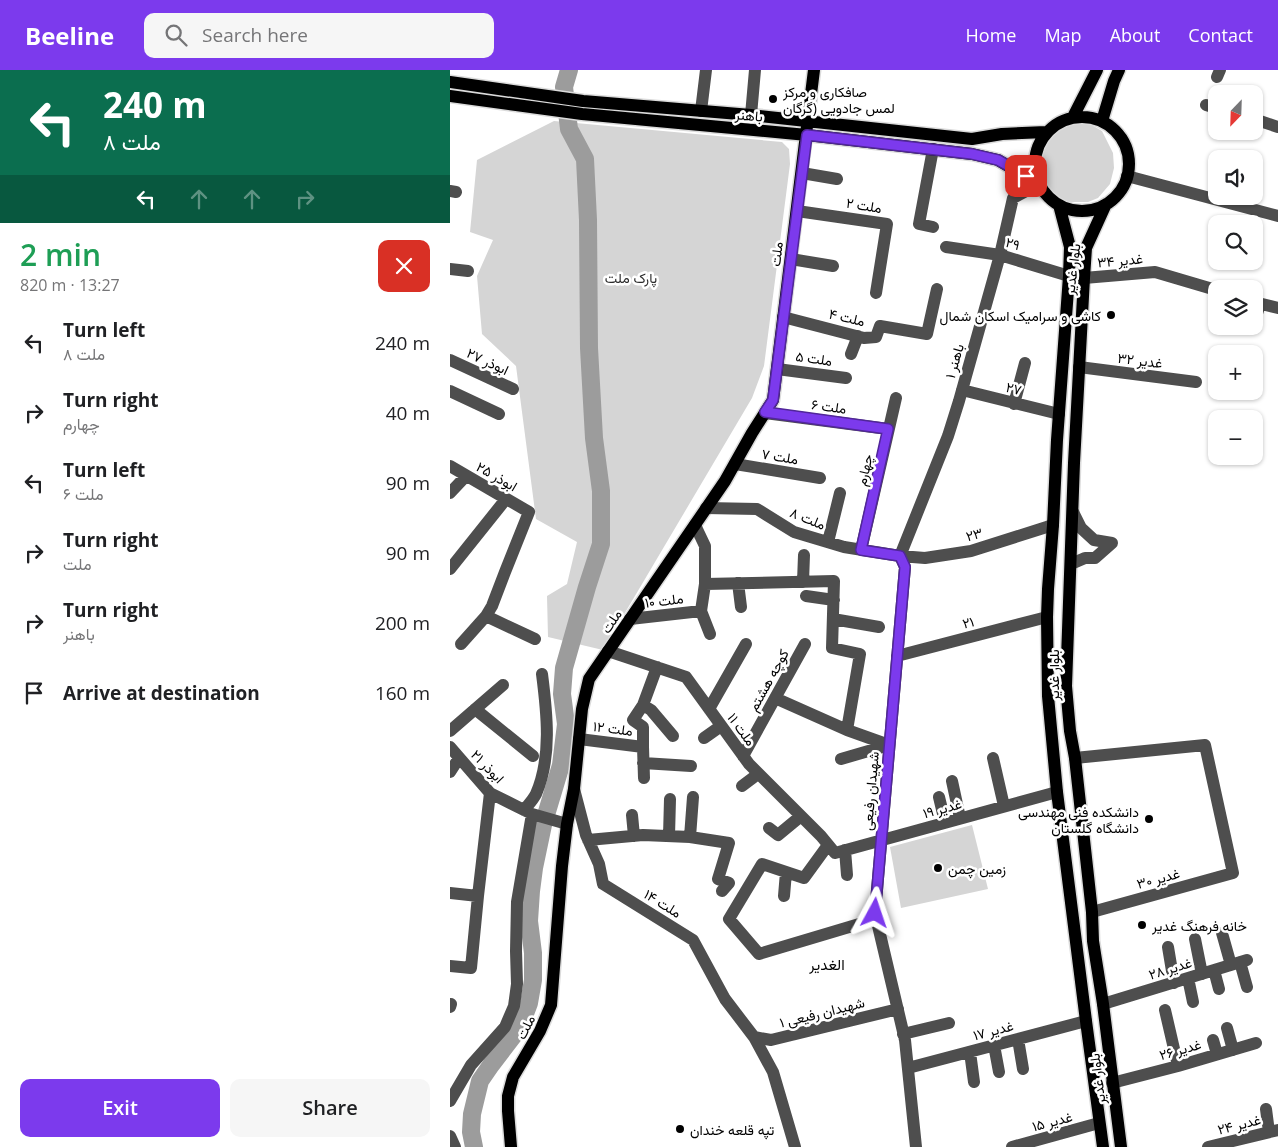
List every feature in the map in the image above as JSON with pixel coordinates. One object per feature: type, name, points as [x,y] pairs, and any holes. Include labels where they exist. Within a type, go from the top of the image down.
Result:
[{"type":"main road","name":"ملت","points":[[511,1147],[508,1096],[514,1077],[540,1031],[551,1005],[562,866],[567,824],[574,789],[582,709],[589,679],[724,482],[773,400],[814,70]]},
{"type":"main road","points":[[1073,117],[1097,70]]},
{"type":"main road","points":[[1102,121],[1118,70]]},
{"type":"main road","name":"باهنر","points":[[450,82],[583,101],[751,115],[972,139],[1002,134],[1046,132]]},
{"type":"main road","name":"باهنر","points":[[450,96],[582,114],[807,135],[972,154],[998,160],[1039,184]]},
{"type":"main road","points":[[1073,117],[1087,117],[1102,121],[1117,133],[1127,150],[1129,163],[1123,187],[1106,204],[1095,209],[1083,211],[1059,205],[1048,196],[1039,184],[1035,171],[1035,157],[1039,144],[1046,132],[1063,120],[1073,117]]},
{"type":"main road","name":"بلوار غدیر","points":[[1106,204],[1086,248],[1079,367],[1066,686],[1092,912],[1093,941],[1103,1004],[1120,1147]]},
{"type":"main road","name":"بلوار غدیر","points":[[1059,205],[1070,248],[1047,617],[1048,696],[1057,792],[1102,1147]]},
{"type":"street","points":[[701,111],[706,70]]},
{"type":"street","points":[[751,115],[755,70]]},
{"type":"street","points":[[1263,122],[1278,127]]},
{"type":"street","points":[[933,149],[919,224],[933,227]]},
{"type":"street","points":[[802,173],[837,179]]},
{"type":"street","points":[[1127,176],[1278,216]]},
{"type":"street","name":"باهنر ۱","points":[[900,556],[948,436],[1000,255],[1013,198],[1039,184]]},
{"type":"street","name":"۲ ملت","points":[[797,210],[887,224],[876,293]]},
{"type":"street","name":"۲۹","points":[[946,247],[1000,255],[1069,276]]},
{"type":"street","points":[[791,259],[833,266]]},
{"type":"street","points":[[450,268],[468,271]]},
{"type":"street","name":"۳۴ غدیر","points":[[1084,278],[1154,272],[1208,288]]},
{"type":"street","name":"۴ ملت","points":[[783,318],[864,338],[876,337],[880,326],[927,334],[937,290]]},
{"type":"street","points":[[1263,304],[1278,308]]},
{"type":"street","points":[[851,354],[858,336]]},
{"type":"street","name":"ابوذر ۲۷","points":[[450,360],[513,389]]},
{"type":"street","points":[[1014,404],[1025,364]]},
{"type":"street","name":"۳۲ غدیر","points":[[1079,367],[1196,382]]},
{"type":"street","name":"۵ ملت","points":[[777,368],[846,378]]},
{"type":"street","name":"۲۷","points":[[962,390],[1059,414]]},
{"type":"street","points":[[450,391],[498,414]]},
{"type":"street","name":"چهارم","points":[[861,550],[896,398]]},
{"type":"street","name":"۶ ملت","points":[[765,412],[888,429]]},
{"type":"street","name":"۷ ملت","points":[[735,464],[820,478]]},
{"type":"street","name":"ابوذر ۲۵","points":[[450,466],[529,512],[492,606],[486,616]]},
{"type":"street","points":[[450,493],[466,476]]},
{"type":"street","points":[[828,542],[840,493]]},
{"type":"street","points":[[450,569],[506,498]]},
{"type":"street","name":"۸ ملت","points":[[706,508],[757,509],[794,532],[844,547],[900,556]]},
{"type":"street","points":[[1071,564],[1085,558],[1096,558],[1112,544],[1094,540],[1081,528],[1073,512]]},
{"type":"street","points":[[694,525],[705,546],[705,584],[701,610],[710,634]]},
{"type":"street","name":"۲۳","points":[[900,556],[925,558],[971,552],[1053,525]]},
{"type":"street","points":[[803,582],[804,555]]},
{"type":"street","name":"شهیدان رفیعی","points":[[900,556],[905,567],[875,913],[903,1034],[916,1147]]},
{"type":"street","points":[[705,584],[834,581],[832,648],[860,654],[848,730]]},
{"type":"street","points":[[738,584],[741,607]]},
{"type":"street","points":[[806,596],[834,600]]},
{"type":"street","name":"ملت ۱۰","points":[[630,619],[701,610]]},
{"type":"street","points":[[461,644],[486,616],[535,639]]},
{"type":"street","name":"۲۱","points":[[897,656],[1047,617]]},
{"type":"street","points":[[833,619],[879,627]]},
{"type":"street","points":[[709,709],[746,644]]},
{"type":"street","name":"کوچه هشتم","points":[[743,756],[805,644]]},
{"type":"street","name":"۱۱ ملت","points":[[608,651],[686,677],[748,764],[836,850]]},
{"type":"street","points":[[643,747],[643,727],[633,720],[643,706],[657,667]]},
{"type":"street","points":[[450,1101],[471,1065],[505,1027],[514,1006],[517,984],[517,902],[530,813],[545,761],[547,746],[547,723],[542,674]]},
{"type":"street","points":[[450,731],[503,685]]},
{"type":"street","points":[[775,698],[848,730],[890,745]]},
{"type":"street","points":[[643,706],[651,710],[674,736]]},
{"type":"street","points":[[475,709],[533,756]]},
{"type":"street","points":[[704,738],[721,726]]},
{"type":"street","name":"۱۲ ملت","points":[[579,739],[643,747],[644,778]]},
{"type":"street","name":"غدیر ۳۰","points":[[1075,758],[1205,744],[1233,873],[1092,912]]},
{"type":"street","points":[[841,758],[890,745]]},
{"type":"street","name":"۲۱ ابوذر","points":[[450,747],[490,793],[530,813],[567,824]]},
{"type":"street","points":[[450,772],[460,758]]},
{"type":"street","points":[[993,758],[1004,806]]},
{"type":"street","points":[[644,763],[691,766]]},
{"type":"street","points":[[742,786],[758,774]]},
{"type":"street","points":[[952,781],[960,818]]},
{"type":"street","name":"۱۴ ملت","points":[[574,789],[588,840],[600,864],[603,884],[693,940],[725,999],[754,1037],[773,1072],[795,1147]]},
{"type":"street","name":"۱۹ غدیر","points":[[836,850],[881,840],[1057,792]]},
{"type":"street","points":[[450,966],[471,968],[490,793]]},
{"type":"street","points":[[690,837],[693,797]]},
{"type":"street","points":[[939,797],[945,822]]},
{"type":"street","points":[[669,836],[670,799]]},
{"type":"street","points":[[632,815],[634,836]]},
{"type":"street","points":[[769,828],[778,835],[801,816]]},
{"type":"street","points":[[588,840],[634,836],[669,836],[729,843],[718,879],[730,883],[722,891]]},
{"type":"street","points":[[847,875],[836,850],[804,878],[762,864],[729,919],[760,954],[876,919]]},
{"type":"street","points":[[784,896],[786,872]]},
{"type":"street","points":[[450,893],[478,896]]},
{"type":"street","points":[[1222,933],[1239,962],[1247,987]]},
{"type":"street","points":[[1195,939],[1208,972],[1219,990]]},
{"type":"street","points":[[1168,947],[1174,983]]},
{"type":"street","name":"۲۸ غدیر","points":[[1103,1004],[1239,962]]},
{"type":"street","points":[[1188,978],[1193,1002]]},
{"type":"street","name":"۱ شهیدان رفیعی","points":[[754,1037],[771,1040],[898,1010]]},
{"type":"street","points":[[1165,1010],[1178,1066]]},
{"type":"street","name":"۱۷ غدیر","points":[[908,1068],[1086,1021]]},
{"type":"street","points":[[903,1034],[949,1023]]},
{"type":"street","points":[[1227,1028],[1233,1050]]},
{"type":"street","points":[[1018,1039],[1023,1069]]},
{"type":"street","points":[[1213,1040],[1217,1054]]},
{"type":"street","name":"۲۶ غدیر","points":[[1112,1083],[1256,1043]]},
{"type":"street","points":[[994,1045],[999,1072]]},
{"type":"street","points":[[970,1052],[974,1082]]},
{"type":"street","points":[[1266,1109],[1274,1131]]},
{"type":"street","name":"۱۵ غدیر","points":[[1012,1147],[1099,1123]]},
{"type":"street","name":"۲۴ غدیر","points":[[1209,1147],[1253,1142],[1274,1131]]},
{"type":"street","points":[[450,1136],[455,1147]]},
{"type":"green space","points":[[1078,117],[1102,131],[1113,153],[1114,168],[1110,184],[1098,198],[1088,202],[1064,202],[1047,193],[1038,181],[1035,162],[1042,137],[1064,120]]},
{"type":"green space","name":"پارک ملت","points":[[554,121],[782,142],[789,149],[790,164],[764,366],[752,398],[603,650],[548,637],[547,596],[567,584],[577,542],[536,519],[516,366],[482,334],[477,276],[493,240],[470,232],[477,160]]},
{"type":"green space","name":"زمین چمن","points":[[972,825],[988,889],[901,908],[890,847]]},
{"type":"waterway","points":[[474,1147],[471,1132],[472,1114],[480,1081],[520,1027],[529,1003],[533,980],[533,953],[529,921],[531,891],[543,825],[561,765],[566,724],[562,694],[564,668],[601,544],[601,491],[594,438],[589,348],[588,220],[585,159],[569,129],[564,87],[569,70]]},
{"type":"place","name":"صافکاری و مرکز لمس جادویی (گرگان","points":[[773,99]]},
{"type":"place","name":"کاشی و سرامیک اسکان شمال","points":[[1111,315]]},
{"type":"place","name":"دانشکده فنی مهندسی دانشگاه گلستان","points":[[1149,819]]},
{"type":"place","name":"زمین چمن","points":[[938,868]]},
{"type":"place","name":"خانه فرهنگ غدیر","points":[[1142,925]]},
{"type":"place","name":"تپه قلعه خندان","points":[[680,1129]]},
{"type":"district","name":"الغدیر","points":[[827,964]]},
{"type":"route","points":[[875,913],[905,567],[900,556],[861,550],[888,429],[765,412],[773,400],[807,135],[972,154],[998,160],[1026,176]]}]
